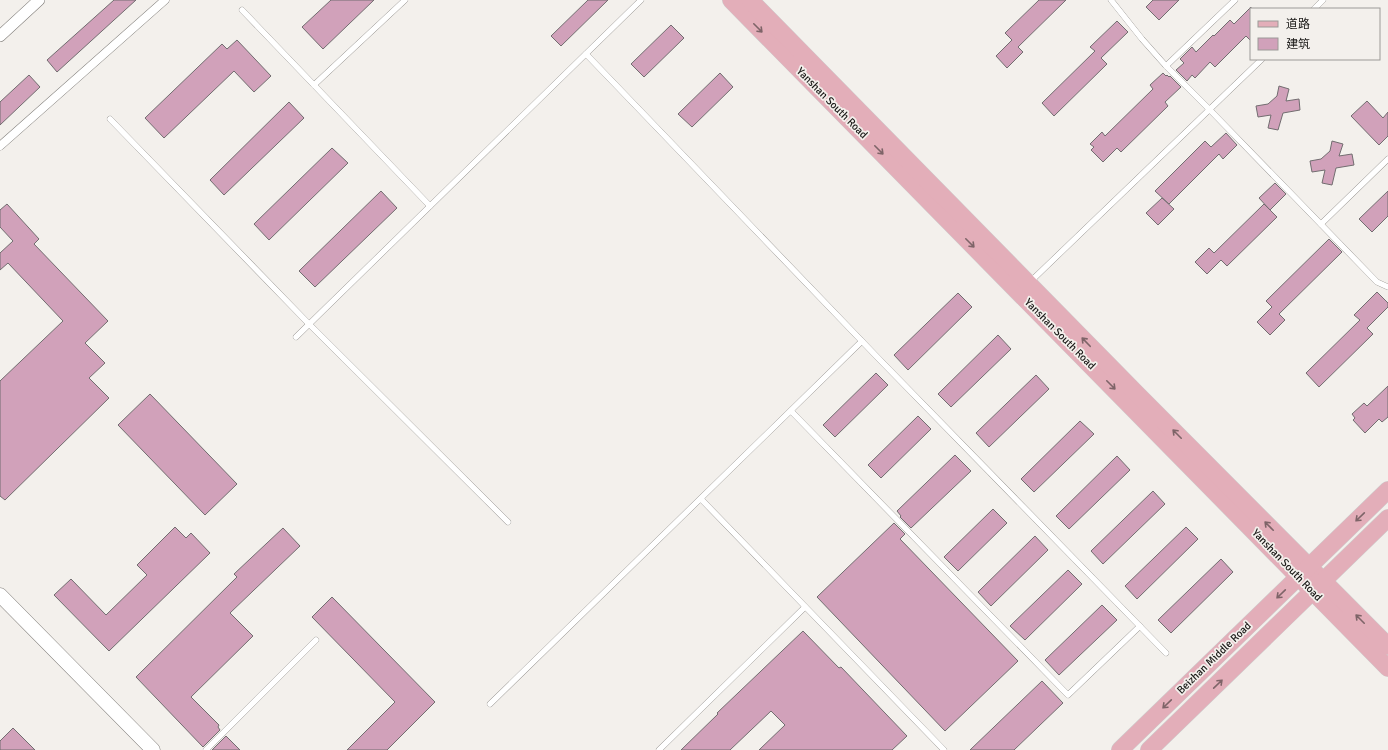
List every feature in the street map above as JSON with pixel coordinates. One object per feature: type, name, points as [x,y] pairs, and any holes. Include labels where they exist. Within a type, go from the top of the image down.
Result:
[{"type":"main road","name":"Yanshan South Road","points":[[731,0],[1318,586],[1388,646]]},
{"type":"main road","name":"Yanshan South Road","points":[[750,0],[1028,283],[1304,572]]},
{"type":"main road","name":"Beizhan Middle Road","points":[[1120,750],[1388,490]]},
{"type":"main road","name":"Beizhan Middle Road","points":[[1149,750],[1388,518]]},
{"type":"main road","name":"Yanshan South Road","points":[[1318,586],[1388,668]]},
{"type":"street","points":[[0,36],[39,0]]},
{"type":"street","points":[[0,146],[165,0]]},
{"type":"street","points":[[0,595],[152,750]]},
{"type":"lane","points":[[314,85],[405,0]]},
{"type":"lane","points":[[296,337],[641,0]]},
{"type":"lane","points":[[1111,0],[1166,66],[1377,282],[1388,287]]},
{"type":"lane","points":[[1166,66],[1235,0]]},
{"type":"lane","points":[[1315,8],[1323,0]]},
{"type":"lane","points":[[242,10],[430,206]]},
{"type":"lane","points":[[586,54],[862,341],[1166,653]]},
{"type":"lane","points":[[1028,283],[1261,60]]},
{"type":"lane","points":[[110,119],[309,324],[508,522]]},
{"type":"lane","points":[[1321,224],[1388,159]]},
{"type":"lane","points":[[490,704],[862,341]]},
{"type":"lane","points":[[791,411],[1068,695],[1140,626]]},
{"type":"lane","points":[[701,499],[944,750]]},
{"type":"lane","points":[[659,750],[805,607]]},
{"type":"lane","points":[[206,750],[316,640]]},
{"type":"building","points":[[114,0],[136,0],[57,72],[47,60]]},
{"type":"building","points":[[331,0],[374,0],[323,49],[302,27]]},
{"type":"building","points":[[588,0],[608,0],[561,46],[551,36]]},
{"type":"building","points":[[1039,0],[1066,0],[1018,47],[1023,52],[1007,68],[996,56],[1012,40],[1005,33]]},
{"type":"building","points":[[1153,0],[1179,0],[1159,20],[1146,7]]},
{"type":"building","points":[[1250,8],[1250,40],[1246,36],[1215,67],[1210,62],[1195,78],[1192,75],[1187,81],[1176,70],[1184,63],[1180,59],[1192,47],[1196,52],[1230,20],[1234,24]]},
{"type":"building","points":[[1117,21],[1128,32],[1101,58],[1107,64],[1054,116],[1042,103],[1095,51],[1090,47]]},
{"type":"building","points":[[671,25],[684,38],[644,77],[631,64]]},
{"type":"building","points":[[237,40],[271,76],[254,92],[234,71],[164,138],[145,118],[222,44],[227,49]]},
{"type":"building","points":[[720,73],[733,87],[692,127],[678,114]]},
{"type":"building","points":[[1163,73],[1166,76],[1170,76],[1181,87],[1165,102],[1168,106],[1121,152],[1117,148],[1103,162],[1091,150],[1094,147],[1090,144],[1102,132],[1105,136],[1153,89],[1150,85]]},
{"type":"building","points":[[29,75],[40,87],[0,125],[0,102]]},
{"type":"building","points":[[1279,86],[1289,89],[1286,101],[1299,99],[1300,110],[1283,113],[1278,130],[1268,128],[1271,115],[1258,117],[1256,106],[1268,104],[1277,96]]},
{"type":"building","points":[[1367,101],[1383,118],[1388,112],[1388,136],[1379,145],[1351,116]]},
{"type":"building","points":[[289,102],[304,118],[224,195],[210,180]]},
{"type":"building","points":[[1226,133],[1237,145],[1223,159],[1219,154],[1169,204],[1155,191],[1205,141],[1211,147]]},
{"type":"building","points":[[1332,141],[1343,144],[1339,156],[1352,154],[1354,165],[1336,168],[1332,185],[1322,183],[1325,170],[1312,172],[1310,161],[1321,159],[1330,151]]},
{"type":"building","points":[[332,148],[348,163],[269,240],[254,224]]},
{"type":"building","points":[[1275,183],[1286,194],[1270,210],[1259,198]]},
{"type":"building","points":[[381,191],[397,208],[315,287],[299,271]]},
{"type":"building","points":[[1388,191],[1388,216],[1372,232],[1359,219]]},
{"type":"building","points":[[1162,198],[1174,209],[1158,225],[1146,213]]},
{"type":"building","points":[[7,204],[39,239],[34,244],[108,321],[85,343],[105,363],[89,378],[109,398],[5,500],[0,496],[0,381],[63,321],[8,263],[0,270],[0,253],[13,241],[0,227],[0,210]]},
{"type":"building","points":[[1264,204],[1277,217],[1227,266],[1221,260],[1207,274],[1195,262],[1209,248],[1214,253]]},
{"type":"building","points":[[1329,239],[1342,252],[1279,314],[1285,320],[1270,335],[1257,322],[1272,307],[1266,301]]},
{"type":"building","points":[[1377,292],[1388,303],[1388,307],[1367,328],[1373,334],[1319,387],[1306,373],[1360,320],[1354,315]]},
{"type":"building","points":[[958,293],[972,307],[908,370],[894,355]]},
{"type":"building","points":[[998,335],[1011,349],[951,407],[938,394]]},
{"type":"building","points":[[876,373],[888,385],[835,437],[823,425]]},
{"type":"building","points":[[1036,375],[1049,389],[989,447],[976,433]]},
{"type":"building","points":[[1388,386],[1388,417],[1382,422],[1379,419],[1365,433],[1353,420],[1355,418],[1352,414],[1364,403],[1367,406]]},
{"type":"building","points":[[150,394],[237,484],[205,515],[118,425]]},
{"type":"building","points":[[918,416],[931,429],[881,478],[868,465]]},
{"type":"building","points":[[1080,421],[1094,434],[1034,492],[1021,479]]},
{"type":"building","points":[[955,455],[971,471],[911,528],[900,517],[901,516],[897,511]]},
{"type":"building","points":[[1117,456],[1130,470],[1069,529],[1056,516]]},
{"type":"building","points":[[1153,491],[1165,504],[1103,564],[1091,551]]},
{"type":"building","points":[[993,509],[1007,523],[958,571],[944,557]]},
{"type":"building","points":[[894,523],[905,534],[900,539],[1018,661],[945,731],[817,597]]},
{"type":"building","points":[[175,527],[186,538],[191,533],[210,553],[109,651],[54,595],[71,579],[106,615],[147,575],[137,565]]},
{"type":"building","points":[[1186,527],[1198,539],[1137,599],[1125,586]]},
{"type":"building","points":[[283,528],[300,546],[230,613],[253,636],[191,697],[219,725],[218,727],[220,730],[203,747],[136,677],[237,577],[234,574]]},
{"type":"building","points":[[1035,536],[1048,550],[991,606],[978,592]]},
{"type":"building","points":[[1221,559],[1233,572],[1171,633],[1158,620]]},
{"type":"building","points":[[1068,570],[1082,584],[1025,640],[1010,626]]},
{"type":"building","points":[[332,597],[435,702],[387,750],[347,750],[395,702],[312,617]]},
{"type":"building","points":[[1102,605],[1117,620],[1059,675],[1045,660]]},
{"type":"building","points":[[803,631],[839,668],[841,667],[907,736],[892,750],[759,750],[785,725],[771,711],[730,750],[681,750],[718,714],[717,713]]},
{"type":"building","points":[[1042,681],[1063,703],[1014,750],[970,750]]},
{"type":"building","points":[[13,728],[35,750],[0,750],[0,741]]},
{"type":"building","points":[[226,736],[240,750],[212,750]]}]
